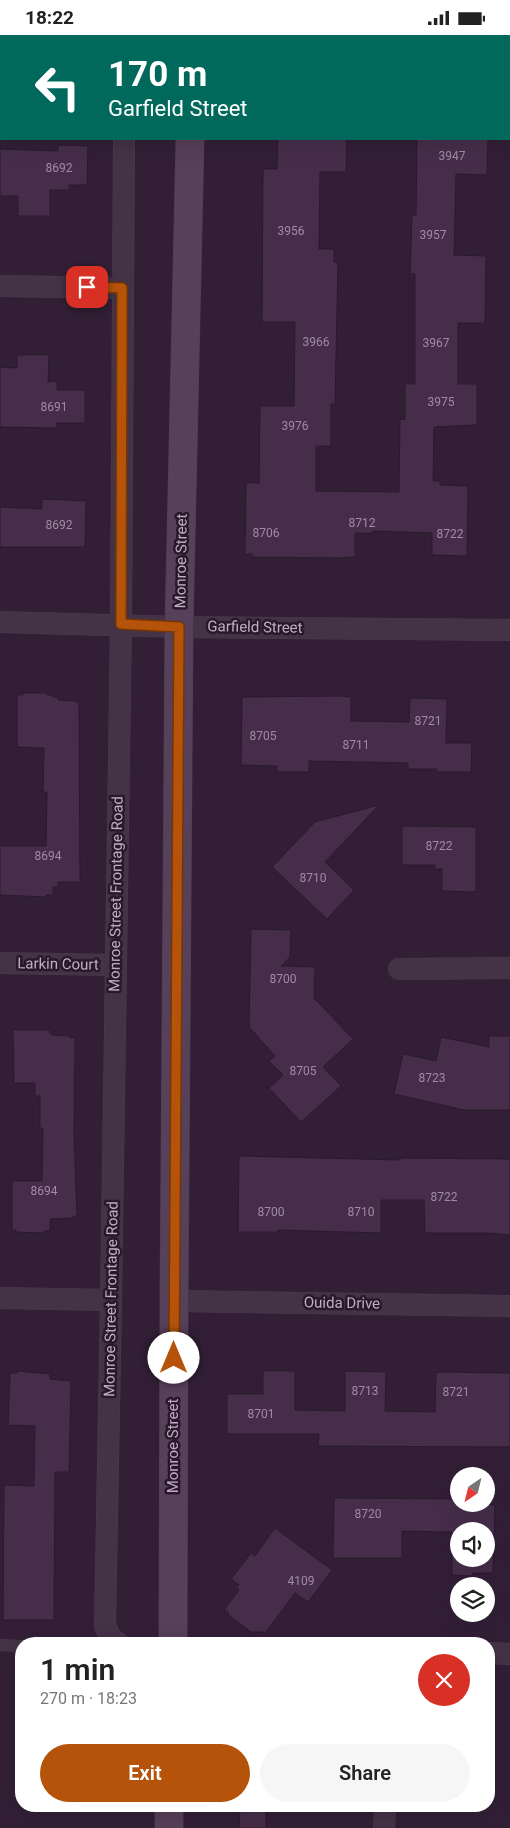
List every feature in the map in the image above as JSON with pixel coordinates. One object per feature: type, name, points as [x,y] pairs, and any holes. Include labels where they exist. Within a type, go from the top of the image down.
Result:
[{"type":"main road","name":"Monroe Street","points":[[173,1637],[179,627],[190,140]]},
{"type":"main road","points":[[169,1828],[170,1812]]},
{"type":"street","name":"Monroe Street Frontage Road","points":[[107,1637],[104,1626],[121,624],[124,140]]},
{"type":"street","points":[[0,286],[122,288]]},
{"type":"street","name":"Garfield Street","points":[[0,622],[179,627],[510,630]]},
{"type":"street","name":"Larkin Court","points":[[0,963],[115,965]]},
{"type":"street","points":[[399,969],[510,968]]},
{"type":"street","points":[[0,1298],[111,1300]]},
{"type":"street","name":"Ouida Drive","points":[[174,1301],[510,1306]]},
{"type":"street","points":[[495,1653],[510,1654]]},
{"type":"street","points":[[384,1812],[384,1828]]},
{"type":"lane","points":[[0,1645],[15,1646]]},
{"type":"building","points":[[278,140],[347,140],[346,172],[320,172],[319,249],[334,249],[334,262],[338,262],[335,404],[331,404],[331,446],[316,446],[316,491],[399,492],[400,419],[405,420],[405,384],[415,384],[415,274],[410,274],[412,215],[416,215],[417,140],[488,140],[487,175],[456,174],[454,255],[486,256],[485,323],[458,323],[458,384],[477,384],[477,425],[434,427],[433,481],[440,481],[440,485],[468,486],[467,556],[432,555],[432,533],[373,531],[373,533],[355,533],[355,557],[252,557],[252,554],[245,554],[246,483],[259,483],[260,406],[294,406],[295,322],[262,322],[263,169],[277,169]]},
{"type":"building","points":[[58,145],[88,146],[87,185],[69,185],[69,190],[50,190],[50,216],[18,216],[18,196],[0,196],[0,149],[58,151]]},
{"type":"building","points":[[17,355],[49,355],[48,382],[57,381],[57,390],[85,390],[85,423],[57,423],[57,428],[0,427],[0,367],[17,368]]},
{"type":"building","points":[[42,499],[86,501],[85,547],[0,547],[0,507],[42,509]]},
{"type":"building","points":[[23,693],[47,693],[47,695],[58,697],[58,700],[79,702],[80,882],[58,882],[58,887],[53,887],[53,895],[46,895],[46,897],[0,895],[0,846],[46,846],[47,792],[43,792],[44,748],[17,747],[17,695],[23,695]]},
{"type":"building","points":[[242,697],[351,697],[351,721],[409,722],[410,698],[447,699],[446,743],[472,743],[471,772],[437,772],[437,769],[408,769],[408,763],[309,761],[309,772],[277,772],[277,766],[241,765]]},
{"type":"building","points":[[379,805],[325,862],[354,890],[327,919],[272,867],[315,822]]},
{"type":"building","points":[[402,826],[476,827],[476,892],[442,891],[442,869],[435,869],[435,865],[402,865]]},
{"type":"building","points":[[251,929],[291,930],[290,957],[281,966],[315,967],[314,998],[353,1039],[323,1067],[341,1086],[301,1122],[269,1088],[283,1075],[269,1061],[275,1056],[249,1027]]},
{"type":"building","points":[[13,1030],[50,1030],[52,1035],[75,1038],[74,1135],[77,1216],[73,1216],[73,1218],[50,1219],[50,1231],[44,1231],[44,1233],[16,1232],[16,1230],[12,1230],[12,1181],[42,1181],[43,1128],[40,1128],[40,1096],[35,1096],[35,1083],[14,1083]]},
{"type":"building","points":[[489,1036],[510,1036],[510,1110],[464,1110],[394,1094],[403,1054],[436,1061],[441,1037],[489,1047]]},
{"type":"building","points":[[239,1156],[400,1160],[401,1158],[510,1159],[510,1235],[425,1233],[424,1200],[381,1200],[381,1233],[278,1230],[279,1232],[238,1232]]},
{"type":"building","points":[[17,1371],[50,1374],[50,1379],[71,1381],[69,1472],[55,1472],[54,1620],[3,1620],[4,1485],[34,1486],[35,1426],[8,1425],[10,1373],[17,1373]]},
{"type":"building","points":[[263,1371],[295,1371],[295,1410],[345,1411],[345,1371],[386,1372],[385,1411],[435,1412],[436,1372],[510,1373],[510,1447],[318,1446],[319,1434],[227,1434],[227,1394],[263,1394]]},
{"type":"building","points":[[334,1498],[450,1499],[450,1513],[495,1513],[494,1522],[450,1522],[450,1532],[402,1531],[402,1558],[333,1558]]},
{"type":"building","points":[[275,1528],[332,1570],[308,1602],[295,1593],[266,1632],[251,1632],[224,1610],[239,1590],[236,1588],[239,1585],[231,1579],[251,1553],[255,1556]]},
{"type":"building","points":[[452,1567],[493,1567],[493,1573],[473,1573],[473,1576],[452,1575]]},
{"type":"building","points":[[240,1812],[266,1812],[266,1828],[239,1828]]},
{"type":"route","points":[[87,287],[122,288],[121,624],[179,627],[174,1358]]}]
